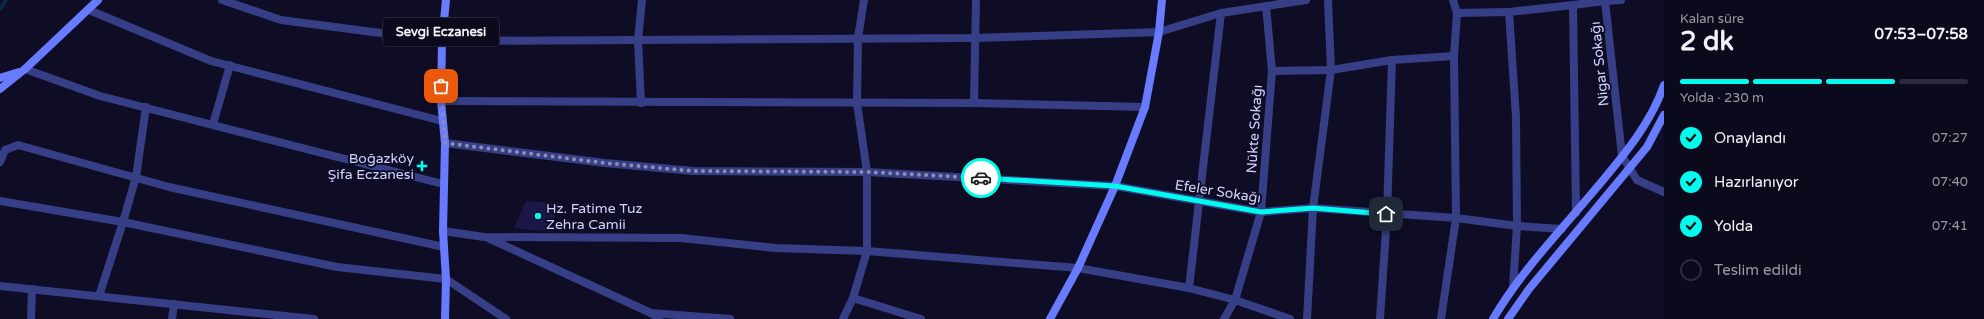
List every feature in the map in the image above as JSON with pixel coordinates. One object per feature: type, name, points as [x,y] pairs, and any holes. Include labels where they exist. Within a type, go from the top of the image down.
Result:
[{"type":"main road","points":[[0,89],[25,69],[98,0]]},
{"type":"main road","points":[[445,319],[446,279],[442,231],[445,143],[441,101],[442,41],[446,0]]},
{"type":"main road","points":[[1050,319],[1078,268],[1115,186],[1145,107],[1162,0]]},
{"type":"main road","points":[[0,78],[25,69]]},
{"type":"main road","points":[[1493,319],[1513,287],[1622,156],[1658,102],[1664,85]]},
{"type":"main road","points":[[1508,319],[1529,289],[1647,147],[1664,116]]},
{"type":"street","points":[[222,0],[281,20],[442,41],[976,38],[1158,32],[1221,13],[1306,0]]},
{"type":"street","points":[[641,103],[638,40],[642,0]]},
{"type":"street","points":[[843,319],[853,298],[867,251],[867,172],[857,103],[858,38],[864,0]]},
{"type":"street","points":[[974,103],[976,0]]},
{"type":"street","points":[[1307,319],[1313,208],[1331,70],[1328,0]]},
{"type":"street","points":[[1441,319],[1456,218],[1454,56],[1458,13],[1453,0]]},
{"type":"street","points":[[1605,1],[1621,0]]},
{"type":"street","name":"Nigar Sokağı","points":[[1458,13],[1509,12],[1605,1],[1622,156]]},
{"type":"street","points":[[1572,5],[1576,213]]},
{"type":"street","name":"Nükte Sokağı","points":[[1224,319],[1236,300],[1261,212],[1272,71],[1266,6]]},
{"type":"street","points":[[89,10],[211,60],[442,121]]},
{"type":"street","points":[[1509,12],[1516,116],[1517,226],[1513,287]]},
{"type":"street","points":[[1189,288],[1221,13]]},
{"type":"street","points":[[1272,71],[1331,70],[1392,60],[1454,56]]},
{"type":"street","points":[[1380,319],[1392,60]]},
{"type":"street","points":[[213,124],[230,65]]},
{"type":"street","points":[[25,69],[100,96],[443,184]]},
{"type":"street","points":[[441,101],[641,103],[974,103],[1145,107]]},
{"type":"street","points":[[99,296],[136,177],[146,107]]},
{"type":"street","name":"Efeler Sokağı","points":[[445,143],[605,163],[693,171],[867,172],[1115,186],[1261,212],[1313,208],[1456,218],[1517,226],[1562,229]]},
{"type":"street","points":[[0,162],[5,150],[18,145],[169,186],[444,247]]},
{"type":"street","points":[[1622,156],[1637,180],[1664,192]]},
{"type":"street","points":[[0,201],[123,222],[338,267],[446,279],[506,319]]},
{"type":"street","points":[[442,231],[484,237],[681,238],[775,248],[867,251],[1078,268],[1189,288],[1236,300],[1290,319]]},
{"type":"street","points":[[484,237],[651,313],[659,319]]},
{"type":"street","points":[[0,286],[174,304],[276,317],[314,319]]},
{"type":"street","points":[[31,319],[32,289]]},
{"type":"street","points":[[853,298],[921,319]]},
{"type":"street","points":[[172,319],[174,304]]},
{"type":"street","points":[[651,313],[730,319]]},
{"type":"building","name":"Hz. Fatime Tuz Zehra Camii","points":[[526,201],[559,203],[551,232],[514,228]]},
{"type":"waterway","points":[[0,9],[6,0]]},
{"type":"way so far","points":[[441,86],[442,121],[445,143],[605,163],[693,171],[867,172],[981,178]]},
{"type":"place","name":"Sevgi Eczanesi","points":[[441,86]]},
{"type":"place","name":"Boğazköy Şifa Eczanesi","points":[[422,166]]},
{"type":"place","name":"Hz. Fatime Tuz Zehra Camii","points":[[538,216]]},
{"type":"route","points":[[981,178],[1115,186],[1261,212],[1313,208],[1386,214]]}]
